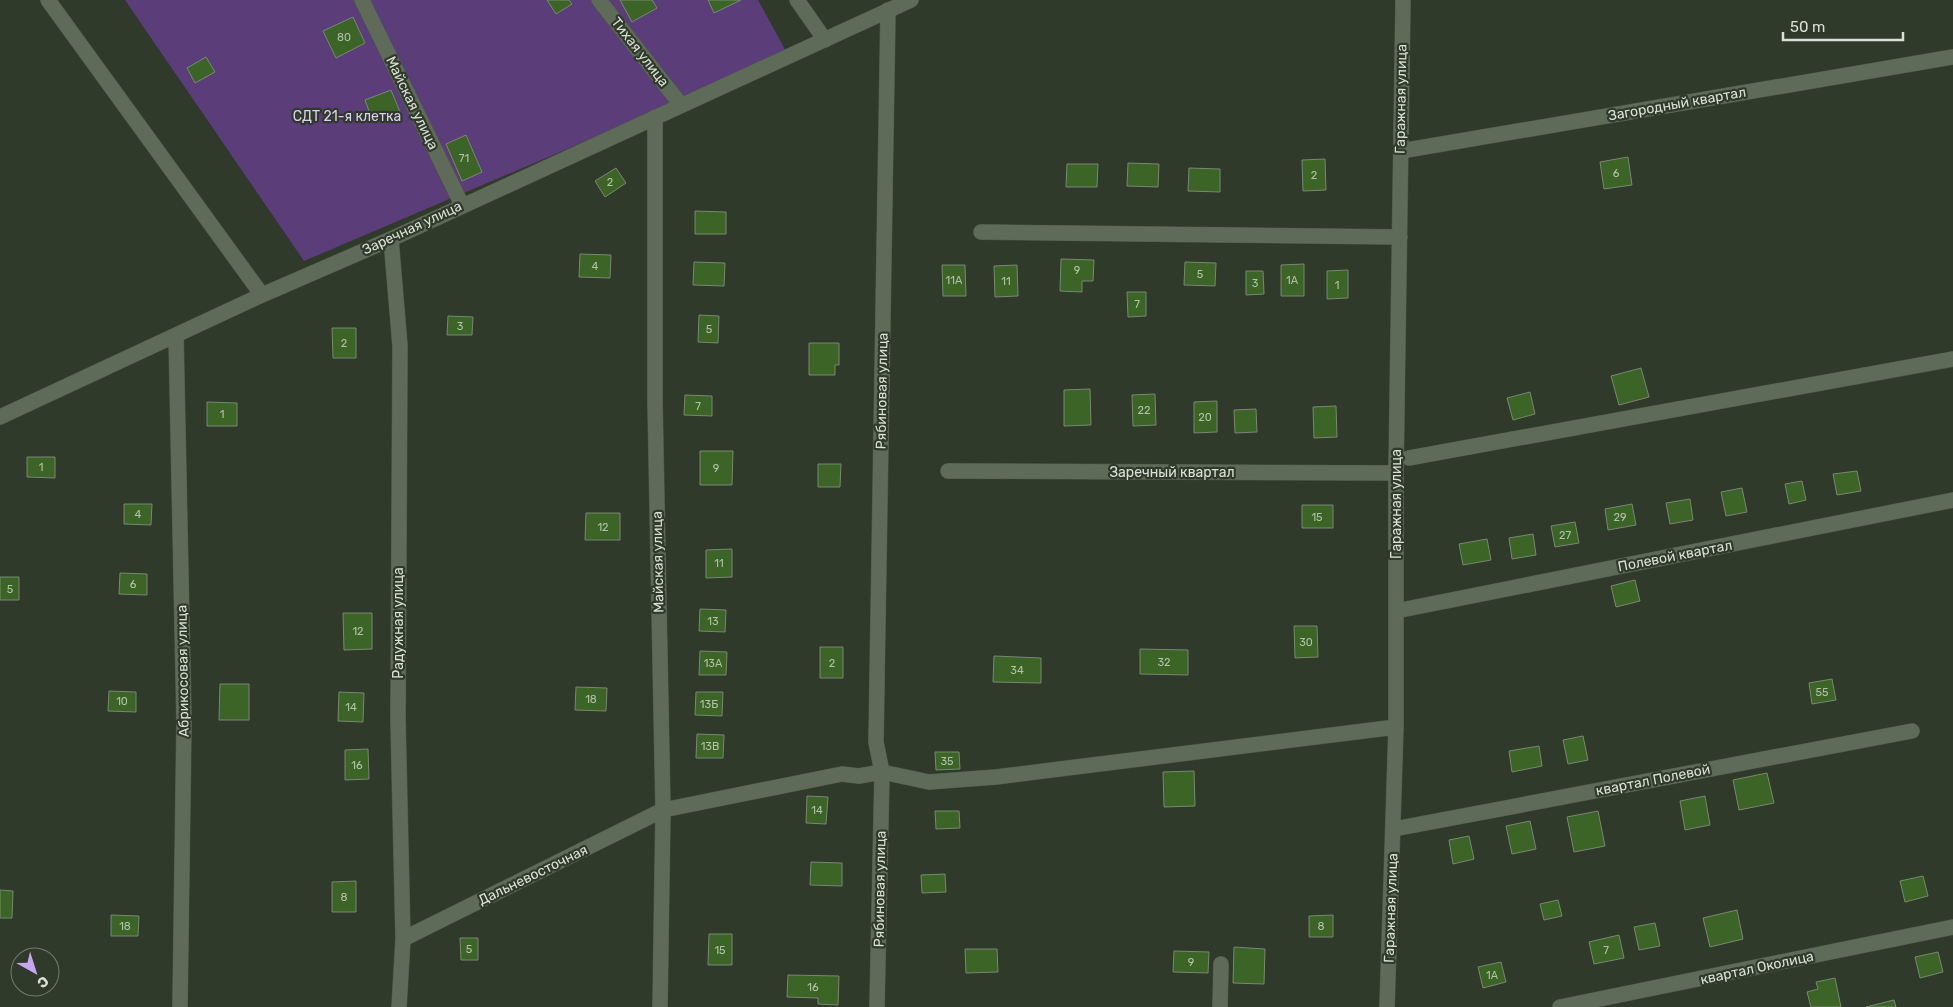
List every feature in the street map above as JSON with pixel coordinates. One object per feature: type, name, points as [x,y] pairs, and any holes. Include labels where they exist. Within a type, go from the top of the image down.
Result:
[{"type":"street","points":[[48,0],[262,295]]},
{"type":"street","name":"Майская улица","points":[[362,0],[462,205]]},
{"type":"street","name":"Тихая улица","points":[[599,0],[681,105]]},
{"type":"street","points":[[797,0],[825,40]]},
{"type":"street","name":"Заречная улица","points":[[0,417],[262,295],[391,239],[911,0]]},
{"type":"street","name":"Гаражная улица","points":[[1387,1007],[1396,727],[1396,473],[1403,0]]},
{"type":"street","name":"Рябиновая улица","points":[[877,1007],[882,772],[876,742],[888,10]]},
{"type":"street","name":"Загородный квартал","points":[[1401,151],[1953,57]]},
{"type":"street","name":"Майская улица","points":[[655,117],[655,402],[663,810],[660,1007]]},
{"type":"street","points":[[981,232],[1400,238]]},
{"type":"street","name":"Радужная улица","points":[[391,239],[400,346],[398,720],[403,939],[400,1007]]},
{"type":"street","name":"Абрикосовая улица","points":[[176,336],[184,721],[180,1007]]},
{"type":"street","points":[[1409,458],[1953,359]]},
{"type":"street","name":"Заречный квартал","points":[[948,471],[1396,473]]},
{"type":"street","name":"Полевой квартал","points":[[1396,611],[1953,500]]},
{"type":"street","points":[[663,810],[842,774],[859,776],[882,772],[929,782],[996,777],[1396,727]]},
{"type":"street","name":"квартал Полевой","points":[[1394,829],[1912,731]]},
{"type":"street","name":"Дальневосточная","points":[[403,939],[663,810]]},
{"type":"street","name":"квартал Околица","points":[[1560,1007],[1953,927]]},
{"type":"street","points":[[1220,1007],[1221,964]]},
{"type":"green space","name":"СДТ 21-я клетка","points":[[125,0],[758,0],[788,55],[304,261]]},
{"type":"building","points":[[547,0],[569,0],[572,4],[556,14]]},
{"type":"building","points":[[620,0],[652,0],[657,8],[632,22]]},
{"type":"building","points":[[708,0],[741,0],[714,13]]},
{"type":"building","points":[[353,17],[365,43],[336,58],[323,31]]},
{"type":"building","points":[[206,57],[215,72],[195,83],[187,68]]},
{"type":"building","points":[[391,90],[400,112],[373,122],[365,100]]},
{"type":"building","points":[[466,135],[482,172],[462,181],[446,144]]},
{"type":"building","points":[[1628,157],[1632,185],[1604,189],[1600,162]]},
{"type":"building","points":[[1325,159],[1326,190],[1303,191],[1302,160]]},
{"type":"building","points":[[1128,163],[1159,164],[1158,187],[1127,186]]},
{"type":"building","points":[[1067,164],[1098,164],[1097,187],[1066,187]]},
{"type":"building","points":[[616,168],[626,183],[605,197],[595,181]]},
{"type":"building","points":[[1189,168],[1220,169],[1220,192],[1188,191]]},
{"type":"building","points":[[695,211],[726,212],[726,234],[695,234]]},
{"type":"building","points":[[580,254],[611,255],[610,278],[579,277]]},
{"type":"building","points":[[1061,259],[1094,260],[1093,281],[1082,281],[1082,292],[1060,291]]},
{"type":"building","points":[[694,262],[725,263],[724,286],[693,285]]},
{"type":"building","points":[[1185,262],[1216,263],[1215,286],[1184,285]]},
{"type":"building","points":[[1304,264],[1304,296],[1281,296],[1281,265]]},
{"type":"building","points":[[942,265],[965,265],[966,296],[943,296]]},
{"type":"building","points":[[1017,265],[1018,296],[995,297],[994,266]]},
{"type":"building","points":[[1348,270],[1348,298],[1327,299],[1327,271]]},
{"type":"building","points":[[1246,271],[1263,271],[1264,294],[1246,295]]},
{"type":"building","points":[[1127,292],[1146,292],[1146,316],[1128,317]]},
{"type":"building","points":[[699,315],[719,316],[718,343],[698,342]]},
{"type":"building","points":[[448,316],[473,317],[472,335],[447,335]]},
{"type":"building","points":[[332,328],[356,328],[356,358],[333,358]]},
{"type":"building","points":[[809,343],[839,343],[839,365],[835,365],[835,375],[809,375]]},
{"type":"building","points":[[1641,368],[1649,397],[1619,405],[1611,376]]},
{"type":"building","points":[[1090,389],[1091,425],[1064,426],[1064,390]]},
{"type":"building","points":[[1530,392],[1535,414],[1513,420],[1507,398]]},
{"type":"building","points":[[1155,394],[1156,425],[1133,426],[1132,395]]},
{"type":"building","points":[[685,395],[712,396],[712,416],[684,415]]},
{"type":"building","points":[[1217,401],[1217,432],[1194,433],[1194,402]]},
{"type":"building","points":[[207,402],[237,403],[237,426],[207,426]]},
{"type":"building","points":[[1336,406],[1337,437],[1314,438],[1313,407]]},
{"type":"building","points":[[1256,409],[1257,432],[1235,433],[1234,410]]},
{"type":"building","points":[[700,451],[733,451],[732,485],[700,485]]},
{"type":"building","points":[[27,457],[55,457],[55,478],[27,477]]},
{"type":"building","points":[[818,464],[841,464],[840,487],[818,487]]},
{"type":"building","points":[[1857,471],[1861,491],[1837,495],[1833,474]]},
{"type":"building","points":[[1802,481],[1806,500],[1789,504],[1785,484]]},
{"type":"building","points":[[1742,488],[1747,512],[1726,516],[1721,492]]},
{"type":"building","points":[[1690,499],[1693,520],[1670,524],[1666,503]]},
{"type":"building","points":[[124,504],[152,504],[151,525],[124,524]]},
{"type":"building","points":[[1632,504],[1636,525],[1608,530],[1605,509]]},
{"type":"building","points":[[1302,505],[1333,505],[1333,528],[1302,528]]},
{"type":"building","points":[[586,513],[620,513],[620,540],[585,540]]},
{"type":"building","points":[[1575,522],[1579,543],[1555,547],[1551,526]]},
{"type":"building","points":[[1533,534],[1536,555],[1512,559],[1509,538]]},
{"type":"building","points":[[1487,539],[1491,560],[1463,565],[1459,544]]},
{"type":"building","points":[[732,549],[732,577],[706,578],[706,550]]},
{"type":"building","points":[[120,573],[147,574],[147,595],[119,594]]},
{"type":"building","points":[[0,577],[19,577],[19,600],[0,600]]},
{"type":"building","points":[[1635,580],[1640,601],[1616,607],[1611,586]]},
{"type":"building","points":[[700,609],[726,610],[725,632],[699,631]]},
{"type":"building","points":[[343,613],[372,613],[372,649],[344,650]]},
{"type":"building","points":[[1294,626],[1317,626],[1318,657],[1295,658]]},
{"type":"building","points":[[820,647],[843,647],[843,678],[820,678]]},
{"type":"building","points":[[1140,649],[1188,650],[1188,675],[1140,674]]},
{"type":"building","points":[[700,651],[727,652],[726,675],[699,675]]},
{"type":"building","points":[[994,656],[1041,658],[1041,683],[993,682]]},
{"type":"building","points":[[1832,679],[1836,700],[1812,704],[1809,683]]},
{"type":"building","points":[[220,684],[249,684],[249,720],[219,720]]},
{"type":"building","points":[[576,687],[607,688],[606,711],[575,710]]},
{"type":"building","points":[[109,691],[136,692],[136,712],[108,711]]},
{"type":"building","points":[[339,692],[364,693],[363,722],[338,721]]},
{"type":"building","points":[[696,692],[723,692],[722,716],[695,715]]},
{"type":"building","points":[[697,734],[724,735],[723,758],[696,758]]},
{"type":"building","points":[[1583,736],[1588,760],[1568,764],[1563,740]]},
{"type":"building","points":[[1539,746],[1542,766],[1512,772],[1509,751]]},
{"type":"building","points":[[368,749],[369,779],[345,780],[345,750]]},
{"type":"building","points":[[935,752],[959,752],[960,769],[936,770]]},
{"type":"building","points":[[1194,771],[1195,806],[1164,807],[1163,772]]},
{"type":"building","points":[[1767,773],[1774,803],[1739,810],[1733,780]]},
{"type":"building","points":[[807,796],[828,797],[826,824],[806,823]]},
{"type":"building","points":[[1705,796],[1710,825],[1685,830],[1680,801]]},
{"type":"building","points":[[935,811],[959,811],[960,828],[936,829]]},
{"type":"building","points":[[1598,811],[1605,846],[1574,852],[1567,817]]},
{"type":"building","points":[[1530,821],[1536,849],[1512,854],[1506,826]]},
{"type":"building","points":[[1469,836],[1474,859],[1453,864],[1449,840]]},
{"type":"building","points":[[811,862],[842,863],[842,886],[810,885]]},
{"type":"building","points":[[945,874],[946,892],[922,893],[921,875]]},
{"type":"building","points":[[1923,876],[1928,896],[1905,902],[1900,881]]},
{"type":"building","points":[[356,881],[356,912],[332,912],[332,882]]},
{"type":"building","points":[[0,890],[13,891],[12,918],[0,918]]},
{"type":"building","points":[[1558,900],[1562,916],[1544,920],[1540,904]]},
{"type":"building","points":[[1737,910],[1743,939],[1710,947],[1703,918]]},
{"type":"building","points":[[111,915],[139,916],[138,936],[111,936]]},
{"type":"building","points":[[1333,915],[1333,937],[1309,937],[1309,916]]},
{"type":"building","points":[[1655,923],[1660,946],[1639,950],[1634,927]]},
{"type":"building","points":[[709,934],[732,934],[732,965],[708,965]]},
{"type":"building","points":[[1619,935],[1624,958],[1594,964],[1589,942]]},
{"type":"building","points":[[460,938],[478,938],[478,960],[461,960]]},
{"type":"building","points":[[1234,947],[1265,949],[1264,984],[1233,983]]},
{"type":"building","points":[[965,949],[997,949],[998,972],[966,973]]},
{"type":"building","points":[[1174,951],[1209,952],[1208,973],[1173,972]]},
{"type":"building","points":[[1938,952],[1943,972],[1920,978],[1915,957]]},
{"type":"building","points":[[1501,962],[1506,982],[1483,988],[1478,967]]},
{"type":"building","points":[[788,975],[839,976],[838,1005],[818,1004],[818,998],[787,997]]},
{"type":"building","points":[[1835,978],[1841,1007],[1811,1007],[1807,992],[1818,989],[1816,982]]},
{"type":"building","points":[[1894,1000],[1896,1007],[1866,1007]]}]
